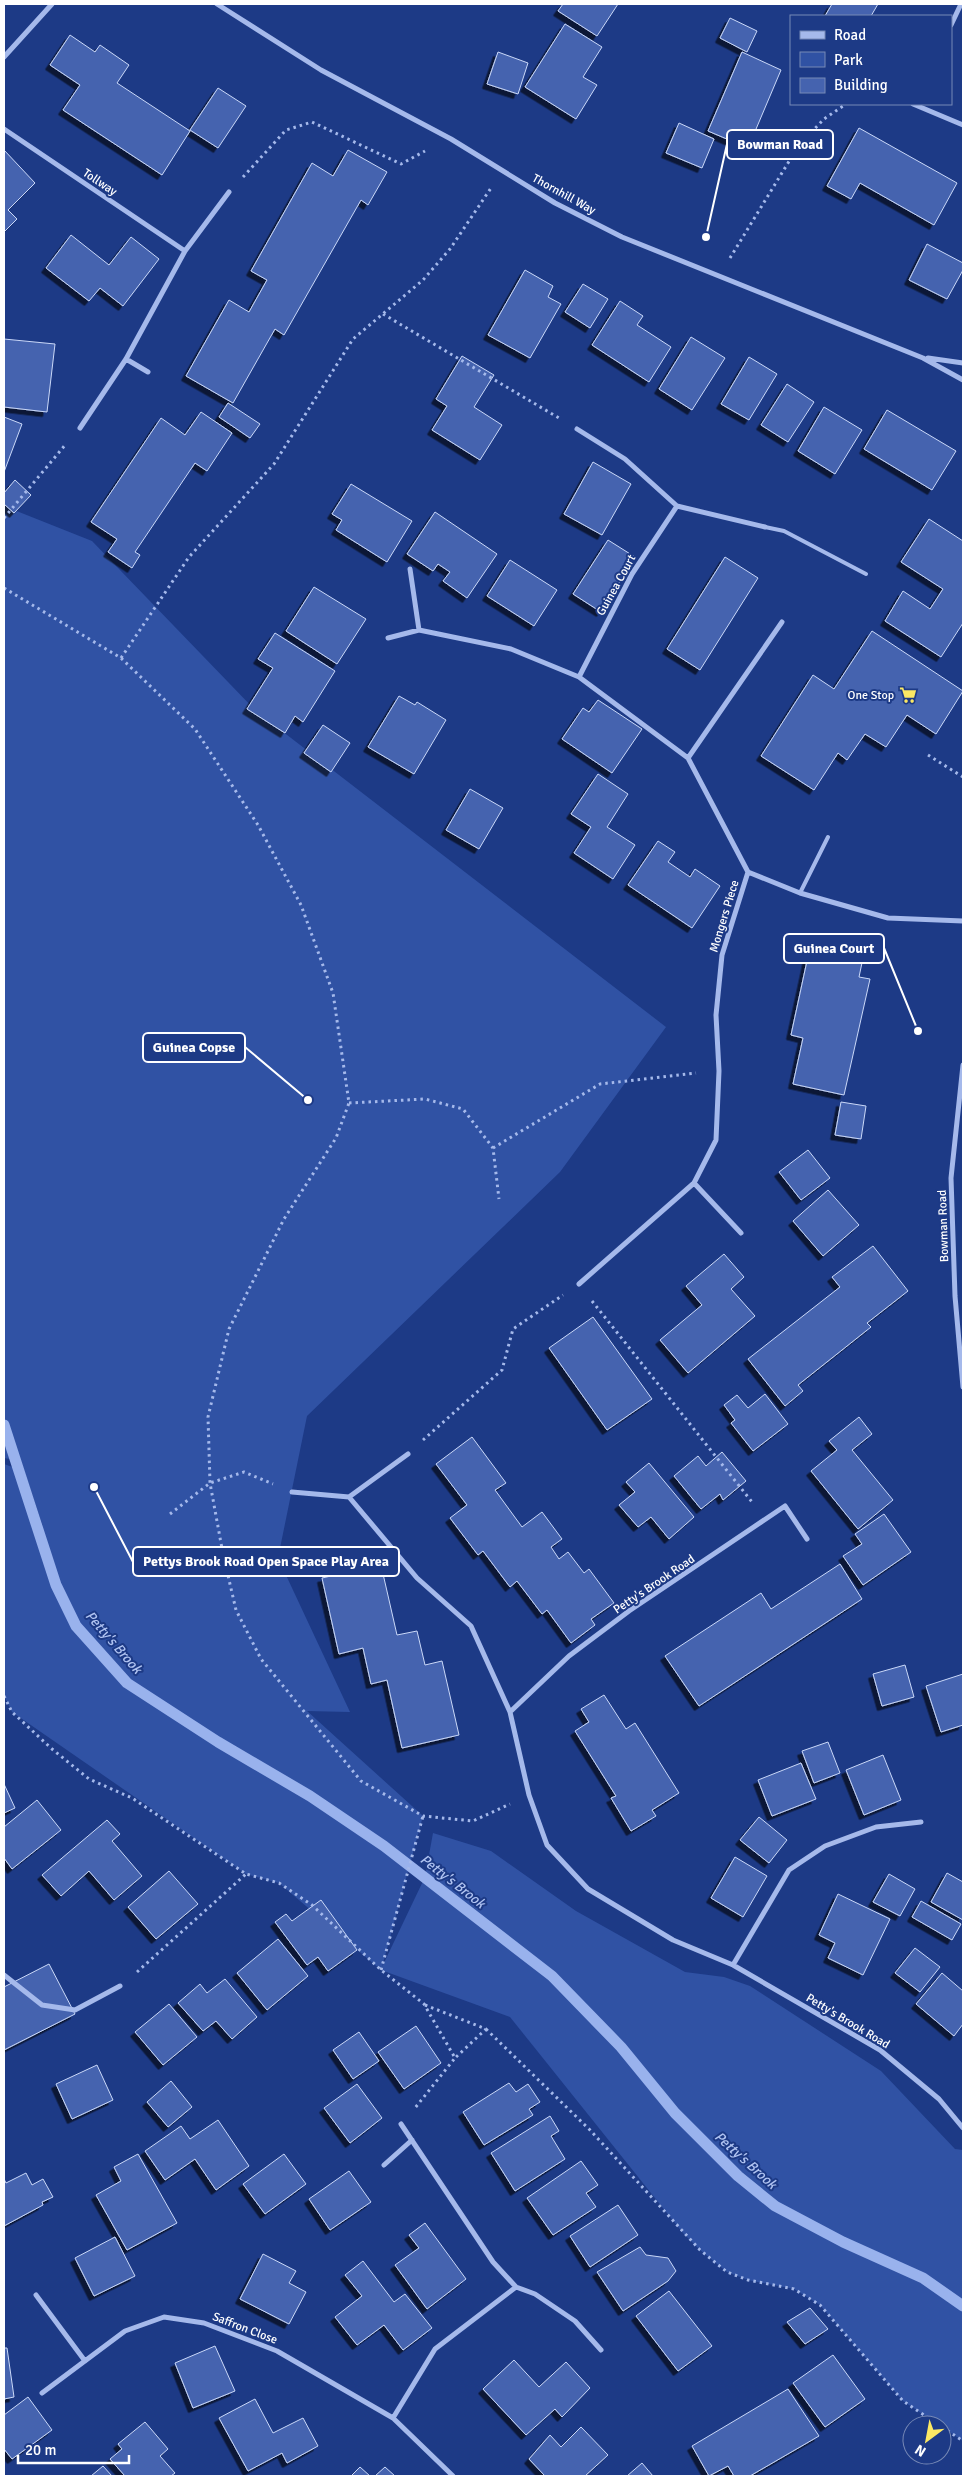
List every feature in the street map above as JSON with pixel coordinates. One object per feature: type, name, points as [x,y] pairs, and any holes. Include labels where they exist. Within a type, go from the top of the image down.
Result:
[{"type":"street","points":[[4,58],[52,4]]},
{"type":"street","name":"Thornhill Way","points":[[217,4],[321,70],[450,138],[555,203],[622,237],[923,358],[963,380]]},
{"type":"street","points":[[952,23],[961,4]]},
{"type":"street","points":[[916,105],[963,125]]},
{"type":"street","name":"Tollway","points":[[4,129],[185,251]]},
{"type":"street","points":[[80,428],[126,359],[185,251],[229,192]]},
{"type":"street","name":"Thornhill Way","points":[[923,358],[963,363]]},
{"type":"street","points":[[126,359],[148,372]]},
{"type":"street","points":[[577,429],[625,459],[676,506],[765,527]]},
{"type":"street","name":"Guinea Court","points":[[579,677],[632,574],[676,506]]},
{"type":"street","points":[[410,569],[418,630]]},
{"type":"street","points":[[688,758],[782,622]]},
{"type":"street","points":[[388,638],[418,630],[511,648],[579,677],[688,758],[748,872]]},
{"type":"street","name":"Mongers Piece","points":[[579,1284],[694,1183],[716,1140],[719,1070],[716,1015],[722,955],[748,872],[800,893],[888,918],[963,921]]},
{"type":"street","name":"Bowman Road","points":[[963,1065],[951,1178],[956,1305],[963,1388]]},
{"type":"street","points":[[694,1183],[741,1233]]},
{"type":"street","points":[[292,1492],[348,1497],[408,1454]]},
{"type":"street","name":"Petty's Brook Road","points":[[348,1497],[417,1578],[471,1626],[510,1712],[529,1795],[547,1845],[588,1889],[673,1940],[733,1964],[880,2050],[939,2099],[963,2128]]},
{"type":"street","name":"Petty's Brook Road","points":[[510,1712],[569,1656],[629,1612],[785,1506],[807,1539]]},
{"type":"street","points":[[733,1964],[790,1870],[825,1846],[876,1827],[921,1822]]},
{"type":"street","points":[[4,1975],[42,2005],[75,2010],[120,1986]]},
{"type":"street","points":[[402,2124],[493,2262],[516,2287],[556,2306],[575,2321],[601,2350]]},
{"type":"street","points":[[384,2165],[412,2140]]},
{"type":"street","points":[[393,2418],[435,2349],[516,2287]]},
{"type":"street","points":[[36,2295],[85,2361]]},
{"type":"street","name":"Saffron Close","points":[[42,2393],[125,2330],[164,2317],[204,2323],[277,2351],[393,2418],[454,2476]]},
{"type":"lane","points":[[765,527],[784,531],[866,574]]},
{"type":"lane","points":[[800,893],[828,837]]},
{"type":"path","points":[[720,276],[799,145],[824,119],[845,105]]},
{"type":"path","points":[[229,192],[286,130],[312,122],[401,164],[450,138]]},
{"type":"path","points":[[121,658],[189,557],[274,464],[353,339],[423,280],[450,249],[503,171]]},
{"type":"path","points":[[383,314],[577,429]]},
{"type":"path","points":[[4,518],[80,428]]},
{"type":"path","points":[[4,588],[121,658],[195,729],[258,825],[300,906],[333,993],[349,1103],[336,1138],[284,1219],[229,1329],[208,1417],[210,1482],[223,1554],[236,1610],[261,1660],[361,1781],[423,1816],[473,1821],[529,1795]]},
{"type":"path","points":[[928,755],[963,777]]},
{"type":"path","points":[[493,1148],[600,1084],[719,1070]]},
{"type":"path","points":[[349,1103],[425,1099],[463,1109],[493,1148],[499,1199]]},
{"type":"path","points":[[408,1454],[502,1370],[513,1329],[579,1284],[766,1520]]},
{"type":"path","points":[[170,1514],[210,1482],[244,1472],[292,1492]]},
{"type":"path","points":[[4,1696],[12,1712],[52,1749],[90,1779],[132,1798],[246,1874],[279,1883],[312,1905],[381,1970],[424,2004],[486,2029],[590,2130],[700,2250],[727,2272],[748,2280],[794,2289],[820,2305],[903,2401],[924,2415]]},
{"type":"path","points":[[381,1970],[423,1816]]},
{"type":"path","points":[[120,1986],[246,1874]]},
{"type":"path","points":[[424,2004],[455,2058]]},
{"type":"path","points":[[402,2124],[455,2058],[486,2029]]},
{"type":"path","points":[[952,2434],[963,2441]]},
{"type":"green space","points":[[4,506],[92,541],[256,711],[666,1027],[560,1172],[307,1416],[278,1558],[350,1712],[307,1711],[423,1816],[382,1967],[425,1877],[433,1833],[491,1851],[576,1911],[685,1972],[724,1977],[750,1986],[881,2071],[955,2149],[963,2150],[963,2441],[952,2434],[952,2415],[924,2415],[903,2401],[820,2305],[794,2289],[748,2280],[727,2272],[700,2250],[683,2233],[510,2017],[381,1970],[279,1883],[246,1874],[12,1712],[4,1696],[4,1464],[18,1469],[43,1527],[21,1461],[4,1458]]},
{"type":"building","points":[[563,4],[618,4],[597,36],[558,11]]},
{"type":"building","points":[[832,4],[878,4],[872,15],[826,15]]},
{"type":"building","points":[[730,18],[757,31],[747,52],[720,38]]},
{"type":"building","points":[[565,24],[602,47],[583,77],[597,85],[576,119],[525,87]]},
{"type":"building","points":[[70,35],[95,52],[100,45],[129,65],[117,83],[190,131],[162,175],[63,110],[80,85],[50,65]]},
{"type":"building","points":[[498,52],[528,63],[518,94],[487,84]]},
{"type":"building","points":[[742,52],[781,70],[748,148],[708,131]]},
{"type":"building","points":[[218,88],[246,106],[218,148],[190,130]]},
{"type":"building","points":[[679,123],[714,139],[702,168],[666,153]]},
{"type":"building","points":[[859,128],[957,183],[934,225],[860,183],[851,199],[827,186]]},
{"type":"building","points":[[4,150],[35,183],[8,210],[17,219],[4,232]]},
{"type":"building","points":[[348,150],[387,172],[368,205],[361,200],[284,335],[275,329],[233,403],[186,376],[229,300],[249,312],[267,280],[251,271],[312,163],[333,176]]},
{"type":"building","points":[[71,235],[109,265],[131,237],[159,259],[123,306],[100,288],[89,301],[46,268]]},
{"type":"building","points":[[927,244],[963,263],[963,270],[947,299],[909,280]]},
{"type":"building","points":[[525,270],[553,286],[548,297],[561,304],[530,358],[488,335]]},
{"type":"building","points":[[583,284],[608,299],[590,328],[565,312]]},
{"type":"building","points":[[620,301],[643,316],[637,325],[671,347],[649,382],[592,345]]},
{"type":"building","points":[[691,337],[725,358],[692,410],[659,389]]},
{"type":"building","points":[[4,339],[55,344],[47,412],[4,407]]},
{"type":"building","points":[[462,356],[494,375],[474,407],[502,425],[480,460],[432,430],[447,406],[436,399]]},
{"type":"building","points":[[749,357],[777,374],[749,420],[721,404]]},
{"type":"building","points":[[787,384],[814,402],[788,442],[761,425]]},
{"type":"building","points":[[228,403],[260,424],[250,438],[219,417]]},
{"type":"building","points":[[824,407],[862,430],[835,474],[798,451]]},
{"type":"building","points":[[887,410],[956,451],[932,490],[864,449]]},
{"type":"building","points":[[201,412],[232,433],[207,471],[195,463],[135,552],[140,555],[132,568],[108,552],[117,539],[91,522],[161,418],[185,435]]},
{"type":"building","points":[[4,417],[22,424],[4,472]]},
{"type":"building","points":[[593,462],[631,484],[602,535],[564,514]]},
{"type":"building","points":[[15,480],[31,495],[14,513],[4,504],[4,493]]},
{"type":"building","points":[[351,484],[412,521],[387,562],[336,530],[342,520],[332,514]]},
{"type":"building","points":[[435,512],[497,554],[467,598],[443,581],[450,572],[438,564],[433,571],[407,554]]},
{"type":"building","points":[[929,519],[963,541],[963,623],[941,657],[885,621],[903,591],[930,609],[943,589],[901,562]]},
{"type":"building","points":[[608,540],[635,557],[601,612],[573,594]]},
{"type":"building","points":[[725,557],[758,578],[700,670],[667,649]]},
{"type":"building","points":[[510,560],[557,590],[534,626],[487,596]]},
{"type":"building","points":[[314,587],[366,619],[337,664],[286,631]]},
{"type":"building","points":[[872,631],[963,691],[936,734],[907,715],[886,747],[865,734],[847,760],[838,753],[814,790],[761,756],[813,675],[834,689]]},
{"type":"building","points":[[275,633],[335,671],[303,722],[295,716],[285,733],[247,709],[273,668],[258,659]]},
{"type":"building","points":[[399,696],[415,705],[417,702],[446,720],[414,774],[368,747]]},
{"type":"building","points":[[598,700],[642,729],[612,773],[562,739],[583,708],[589,712]]},
{"type":"building","points":[[323,725],[350,743],[331,772],[304,753]]},
{"type":"building","points":[[598,774],[628,794],[607,827],[635,845],[613,879],[574,853],[591,827],[571,814]]},
{"type":"building","points":[[470,789],[503,808],[479,849],[446,830]]},
{"type":"building","points":[[658,841],[675,852],[668,862],[690,877],[695,869],[720,886],[692,928],[628,885]]},
{"type":"building","points":[[810,947],[863,958],[859,977],[870,979],[844,1095],[793,1084],[803,1038],[791,1035]]},
{"type":"building","points":[[841,1102],[866,1106],[861,1139],[835,1135]]},
{"type":"building","points":[[808,1150],[830,1178],[801,1200],[779,1172]]},
{"type":"building","points":[[828,1190],[859,1225],[823,1256],[793,1221]]},
{"type":"building","points":[[873,1246],[908,1291],[867,1323],[871,1327],[798,1385],[803,1391],[785,1406],[748,1359],[840,1287],[832,1277]]},
{"type":"building","points":[[724,1254],[744,1277],[731,1289],[755,1316],[688,1373],[660,1340],[702,1305],[686,1286]]},
{"type":"building","points":[[593,1317],[652,1399],[607,1430],[549,1348]]},
{"type":"building","points":[[765,1394],[788,1424],[753,1451],[731,1423],[735,1420],[724,1405],[737,1395],[748,1408]]},
{"type":"building","points":[[859,1417],[872,1434],[852,1450],[893,1500],[858,1529],[811,1471],[837,1450],[829,1441]]},
{"type":"building","points":[[472,1437],[506,1483],[495,1490],[522,1527],[542,1512],[562,1539],[551,1547],[559,1559],[568,1552],[584,1573],[589,1569],[614,1603],[591,1619],[595,1625],[571,1643],[547,1610],[542,1614],[517,1581],[510,1587],[483,1551],[478,1555],[450,1518],[467,1505],[436,1464]]},
{"type":"building","points":[[722,1452],[746,1481],[723,1500],[720,1494],[701,1509],[674,1476],[698,1456],[706,1466]]},
{"type":"building","points":[[649,1463],[694,1517],[669,1539],[651,1517],[638,1527],[619,1505],[635,1492],[626,1482]]},
{"type":"building","points":[[884,1514],[911,1552],[863,1585],[843,1556],[862,1544],[855,1534]]},
{"type":"building","points":[[840,1564],[862,1599],[699,1706],[665,1656],[761,1593],[771,1609]]},
{"type":"building","points":[[381,1565],[397,1635],[417,1631],[425,1665],[442,1661],[459,1735],[402,1748],[387,1680],[371,1684],[363,1648],[339,1654],[322,1578]]},
{"type":"building","points":[[905,1665],[914,1697],[882,1706],[873,1674]]},
{"type":"building","points":[[963,1674],[963,1725],[941,1732],[926,1686]]},
{"type":"building","points":[[604,1695],[626,1729],[635,1723],[679,1793],[652,1810],[656,1816],[631,1831],[611,1798],[616,1796],[575,1731],[589,1722],[581,1709]]},
{"type":"building","points":[[828,1742],[840,1773],[814,1783],[802,1751]]},
{"type":"building","points":[[883,1755],[901,1800],[864,1815],[846,1770]]},
{"type":"building","points":[[801,1763],[816,1799],[772,1816],[758,1780]]},
{"type":"building","points":[[4,1784],[15,1808],[4,1813]]},
{"type":"building","points":[[37,1800],[61,1830],[12,1869],[4,1858],[4,1827]]},
{"type":"building","points":[[759,1817],[787,1840],[769,1863],[740,1840]]},
{"type":"building","points":[[107,1820],[120,1834],[112,1841],[142,1876],[114,1900],[89,1871],[61,1896],[42,1875]]},
{"type":"building","points":[[735,1857],[767,1876],[743,1917],[711,1898]]},
{"type":"building","points":[[169,1871],[198,1904],[156,1939],[128,1907]]},
{"type":"building","points":[[947,1873],[963,1882],[963,1920],[931,1902]]},
{"type":"building","points":[[889,1874],[915,1889],[900,1916],[873,1902]]},
{"type":"building","points":[[838,1894],[890,1919],[863,1975],[828,1958],[835,1943],[819,1935]]},
{"type":"building","points":[[321,1900],[357,1950],[328,1971],[318,1957],[307,1965],[275,1922],[286,1914],[292,1921]]},
{"type":"building","points":[[921,1901],[961,1924],[952,1940],[912,1917]]},
{"type":"building","points":[[278,1939],[308,1976],[267,2010],[237,1973]]},
{"type":"building","points":[[915,1948],[940,1967],[920,1992],[895,1973]]},
{"type":"building","points":[[49,1964],[75,2014],[4,2050],[4,1987]]},
{"type":"building","points":[[942,1973],[963,1991],[963,2024],[954,2036],[916,2004]]},
{"type":"building","points":[[225,1979],[257,2017],[232,2039],[216,2021],[203,2031],[178,2003],[200,1984],[207,1993]]},
{"type":"building","points":[[169,2004],[197,2037],[163,2065],[135,2032]]},
{"type":"building","points":[[416,2026],[441,2063],[404,2089],[378,2052]]},
{"type":"building","points":[[359,2032],[379,2061],[353,2079],[333,2050]]},
{"type":"building","points":[[97,2065],[113,2100],[72,2119],[56,2084]]},
{"type":"building","points":[[171,2081],[192,2107],[168,2127],[147,2102]]},
{"type":"building","points":[[509,2083],[516,2092],[528,2084],[540,2102],[529,2109],[533,2115],[484,2145],[463,2112]]},
{"type":"building","points":[[357,2084],[382,2118],[350,2143],[324,2108]]},
{"type":"building","points":[[550,2116],[559,2131],[551,2136],[565,2159],[515,2191],[491,2153]]},
{"type":"building","points":[[218,2120],[249,2166],[216,2190],[195,2159],[165,2180],[145,2151],[181,2126],[190,2139]]},
{"type":"building","points":[[138,2154],[177,2223],[127,2250],[96,2195],[121,2181],[114,2167]]},
{"type":"building","points":[[284,2154],[306,2184],[265,2214],[243,2184]]},
{"type":"building","points":[[581,2161],[598,2185],[586,2193],[596,2207],[553,2235],[527,2198]]},
{"type":"building","points":[[349,2171],[371,2202],[330,2230],[309,2199]]},
{"type":"building","points":[[26,2173],[32,2185],[43,2179],[53,2197],[42,2202],[43,2205],[4,2226],[4,2179],[6,2183]]},
{"type":"building","points":[[618,2205],[638,2235],[590,2267],[570,2236]]},
{"type":"building","points":[[425,2223],[466,2279],[427,2309],[395,2265],[419,2248],[409,2235]]},
{"type":"building","points":[[115,2237],[135,2276],[94,2296],[75,2258]]},
{"type":"building","points":[[640,2247],[646,2255],[668,2258],[676,2271],[668,2281],[623,2311],[597,2272]]},
{"type":"building","points":[[263,2254],[296,2271],[289,2283],[306,2292],[289,2324],[240,2299]]},
{"type":"building","points":[[363,2261],[394,2302],[405,2294],[432,2328],[403,2350],[384,2325],[357,2345],[335,2317],[362,2296],[345,2275]]},
{"type":"building","points":[[669,2291],[712,2346],[678,2371],[636,2316]]},
{"type":"building","points":[[810,2308],[828,2329],[805,2344],[787,2322]]},
{"type":"building","points":[[215,2346],[235,2391],[193,2408],[175,2363]]},
{"type":"building","points":[[4,2348],[7,2348],[14,2397],[4,2399]]},
{"type":"building","points":[[833,2355],[865,2399],[825,2427],[793,2383]]},
{"type":"building","points":[[514,2360],[539,2387],[566,2362],[590,2388],[562,2417],[555,2409],[526,2435],[483,2389]]},
{"type":"building","points":[[788,2389],[819,2436],[750,2476],[734,2476],[728,2466],[709,2476],[692,2446]]},
{"type":"building","points":[[28,2397],[52,2430],[12,2459],[4,2449],[4,2415]]},
{"type":"building","points":[[255,2399],[273,2433],[303,2418],[318,2446],[287,2463],[282,2453],[248,2471],[219,2418]]},
{"type":"building","points":[[145,2422],[168,2449],[160,2456],[175,2473],[171,2476],[125,2476],[110,2459],[122,2449],[118,2444]]},
{"type":"building","points":[[581,2427],[608,2455],[585,2476],[545,2476],[529,2459],[550,2435],[561,2447]]},
{"type":"building","points":[[642,2463],[653,2476],[627,2476]]},
{"type":"building","points":[[103,2466],[112,2476],[91,2476]]},
{"type":"building","points":[[360,2467],[370,2476],[351,2476]]},
{"type":"building","points":[[385,2467],[395,2476],[375,2476]]},
{"type":"waterway","name":"Petty's Brook","points":[[4,1425],[56,1585],[76,1626],[127,1683],[218,1742],[310,1796],[384,1846],[552,1976],[621,2047],[675,2113],[738,2176],[775,2206],[843,2242],[923,2278],[963,2306]]},
{"type":"place","name":"Bowman Road","points":[[706,237]]},
{"type":"place","name":"One Stop","points":[[908,695]]},
{"type":"place","name":"Guinea Court","points":[[918,1031]]},
{"type":"place","name":"Guinea Copse","points":[[308,1100]]},
{"type":"place","name":"Pettys Brook Road Open Space Play Area","points":[[94,1487]]}]
